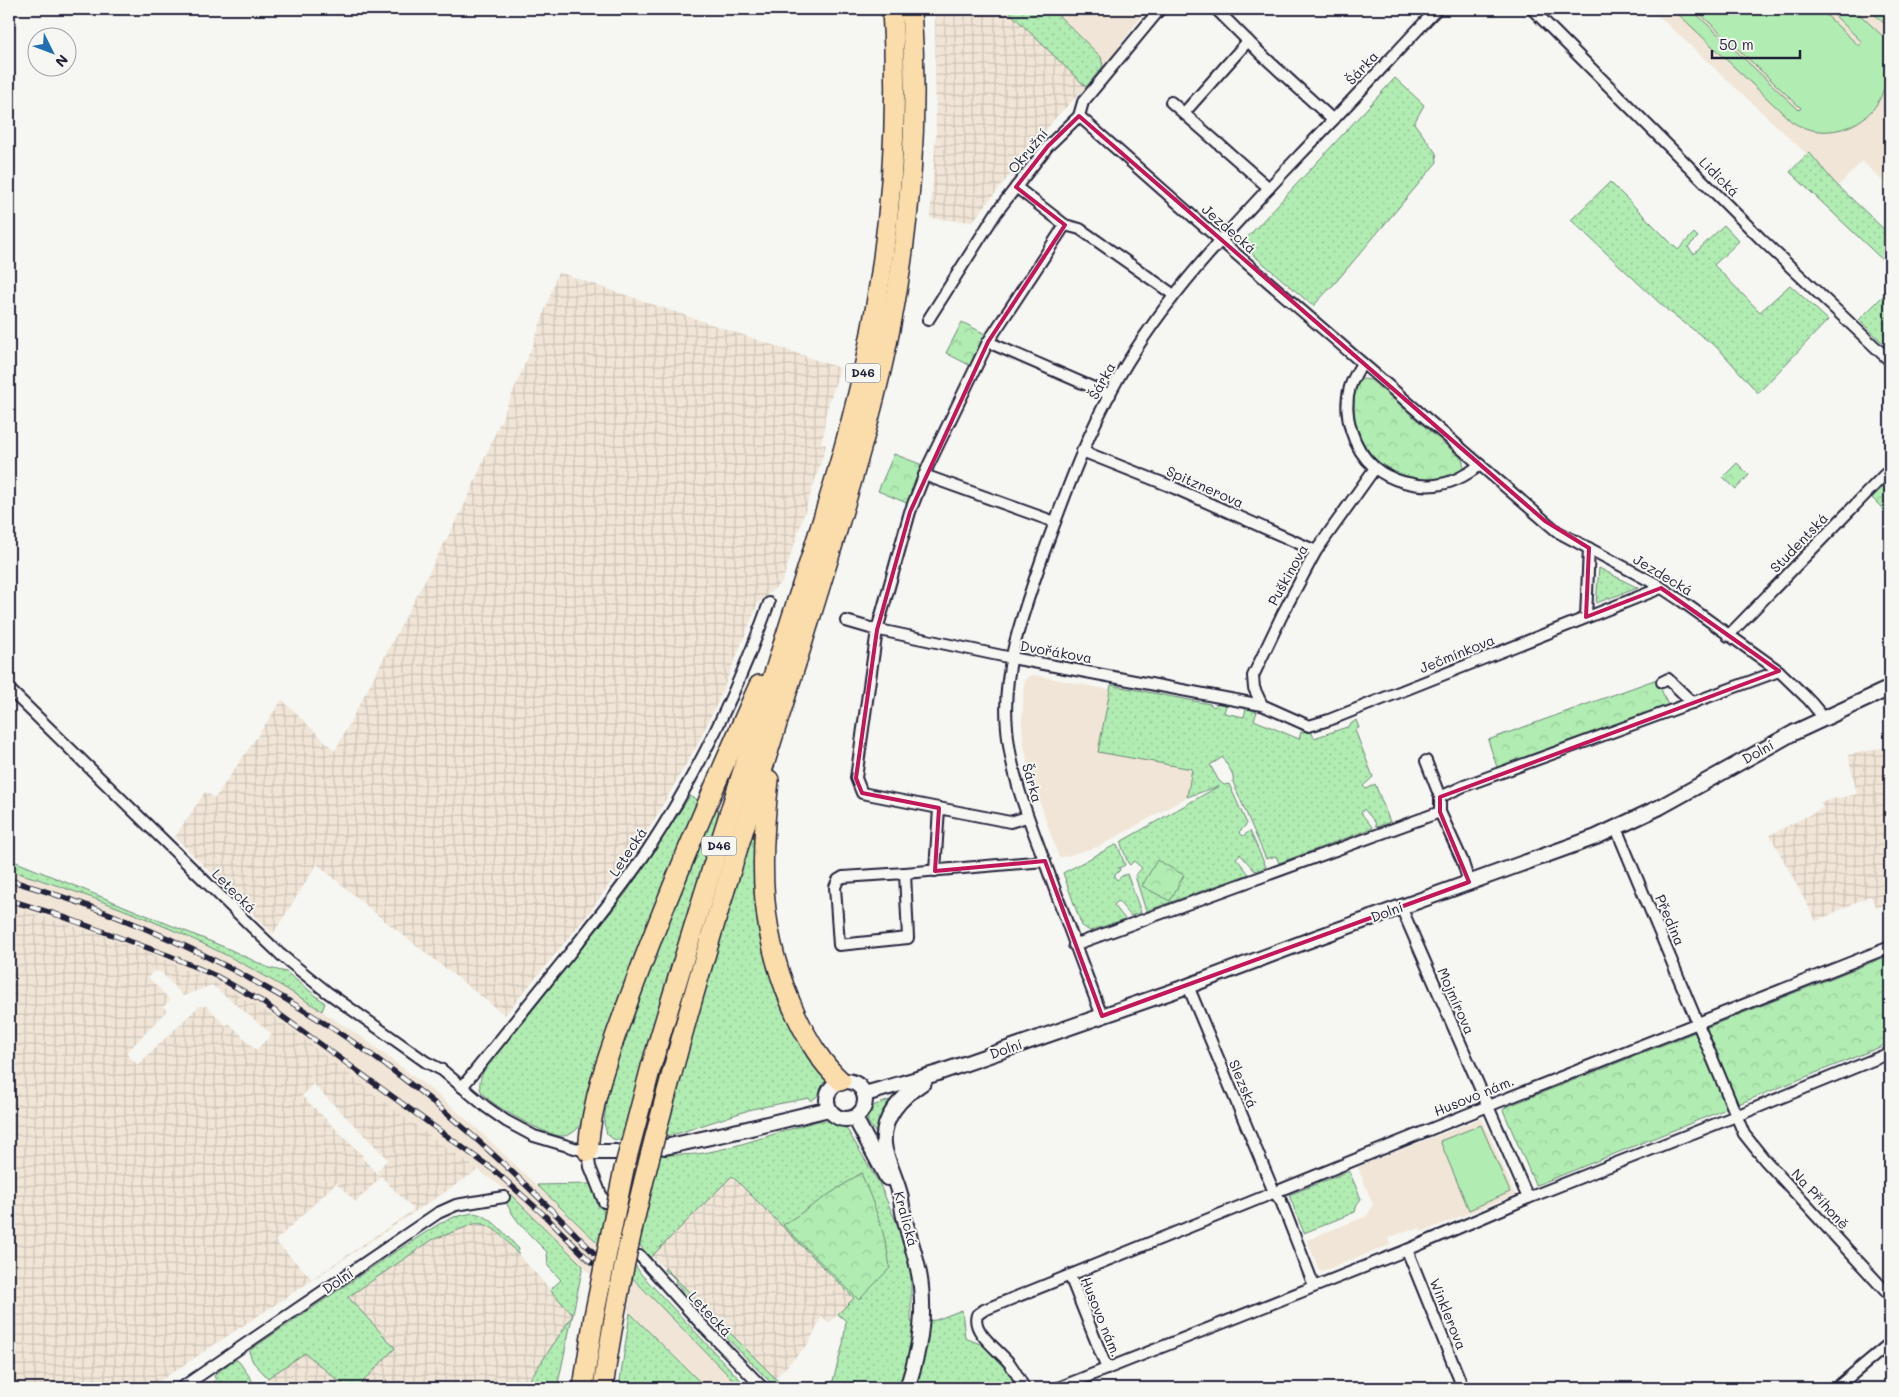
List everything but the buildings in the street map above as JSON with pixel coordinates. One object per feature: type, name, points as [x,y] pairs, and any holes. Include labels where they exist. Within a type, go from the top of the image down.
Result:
[{"type":"highway","name":"D46","points":[[583,1388],[594,1316],[624,1169],[651,1067],[844,446],[865,364],[885,233],[895,112],[892,9]]},
{"type":"highway","name":"D46","points":[[603,1388],[626,1253],[646,1168],[700,969],[780,717],[858,458],[894,309],[903,252],[913,155],[914,86],[911,9]]},
{"type":"highway","points":[[588,1152],[599,1088],[647,950],[758,686],[789,626]]},
{"type":"highway","points":[[780,717],[769,775],[762,853],[765,907],[771,944],[789,999],[801,1026],[821,1061],[840,1082]]},
{"type":"main road","name":"Dolní","points":[[865,1094],[938,1073],[1188,986],[1616,828],[1674,800],[1773,743],[1890,688]]},
{"type":"main road","name":"Kralická","points":[[907,1388],[919,1345],[922,1302],[919,1270],[900,1196],[885,1150],[887,1126],[892,1111],[901,1098],[938,1073]]},
{"type":"main road","points":[[846,1080],[856,1083],[865,1094],[864,1108],[855,1118],[840,1119],[831,1113],[829,1109],[827,1100],[829,1090],[840,1082],[846,1080]]},
{"type":"main road","points":[[665,1147],[829,1109]]},
{"type":"main road","points":[[855,1118],[886,1176],[905,1220]]},
{"type":"main road","points":[[588,1152],[616,1152]]},
{"type":"street","name":"Okružní","points":[[928,320],[996,213],[1048,146],[1080,116],[1084,102],[1160,9]]},
{"type":"street","points":[[1216,9],[1333,120]]},
{"type":"street","name":"Šárka","points":[[1102,1016],[1027,817],[1012,766],[1006,724],[1006,700],[1012,658],[1024,610],[1054,522],[1082,451],[1110,395],[1144,339],[1174,296],[1221,240],[1437,9]]},
{"type":"street","name":"Lidická","points":[[1532,9],[1761,239],[1890,361]]},
{"type":"street","points":[[1184,113],[1248,41]]},
{"type":"street","points":[[1171,102],[1268,188]]},
{"type":"street","name":"Jezdecká","points":[[1080,116],[1083,121],[1558,532],[1661,588],[1779,671],[1809,700],[1824,718]]},
{"type":"street","points":[[1016,187],[1065,225],[1080,229],[1174,296]]},
{"type":"street","points":[[1027,817],[1010,822],[862,793],[856,778],[877,630],[910,512],[924,475],[988,342],[1065,225]]},
{"type":"street","points":[[988,342],[1110,395]]},
{"type":"street","points":[[1362,362],[1350,387],[1348,410],[1352,433],[1356,442],[1375,468],[1410,483],[1427,485],[1446,483],[1464,477],[1480,465]]},
{"type":"street","name":"Spitznerova","points":[[1082,451],[1170,486],[1316,551]]},
{"type":"street","name":"Puškinova","points":[[1262,705],[1254,688],[1254,676],[1283,613],[1316,551],[1375,468]]},
{"type":"street","name":"Studentská","points":[[1728,636],[1890,469]]},
{"type":"street","points":[[924,475],[1054,522]]},
{"type":"street","points":[[1586,617],[1589,548]]},
{"type":"street","name":"Ječmínkova","points":[[1262,705],[1302,724],[1309,726],[1319,724],[1661,588]]},
{"type":"street","name":"Letecká","points":[[462,1087],[612,899],[647,851],[687,785],[723,717],[769,603]]},
{"type":"street","name":"Dvořákova","points":[[846,621],[877,630],[1012,658],[1262,705]]},
{"type":"street","points":[[1440,797],[1464,786],[1779,671]]},
{"type":"street","points":[[1662,682],[1668,679],[1692,703]]},
{"type":"street","name":"Letecká","points":[[9,688],[281,955],[327,992],[426,1062],[442,1070],[496,1114],[524,1131],[546,1140],[588,1152]]},
{"type":"street","points":[[1426,761],[1440,797],[1440,812],[1462,860],[1469,882]]},
{"type":"street","points":[[935,870],[939,808]]},
{"type":"street","points":[[1074,945],[1440,812]]},
{"type":"street","name":"Předina","points":[[1616,828],[1736,1116]]},
{"type":"street","points":[[905,873],[908,938],[839,945],[835,887],[838,880],[843,877],[1044,861]]},
{"type":"street","name":"Mojmírova","points":[[1401,906],[1528,1198]]},
{"type":"street","name":"Husovo nám.","points":[[1024,1388],[1009,1363],[977,1326],[977,1315],[984,1310],[1890,946]]},
{"type":"street","name":"Slezská","points":[[1188,986],[1274,1192],[1281,1201],[1314,1286]]},
{"type":"street","name":"Husovo nám.","points":[[1058,1388],[1407,1250],[1528,1198],[1890,1053]]},
{"type":"street","name":"Na Příhoně","points":[[1736,1116],[1744,1134],[1760,1154],[1890,1296]]},
{"type":"street","points":[[588,1152],[590,1167],[604,1202]]},
{"type":"street","name":"Dolní","points":[[181,1388],[438,1213],[456,1205],[504,1197]]},
{"type":"street","name":"Winklerova","points":[[1407,1250],[1463,1388]]},
{"type":"street","name":"Letecká","points":[[640,1256],[701,1324],[763,1388]]},
{"type":"street","name":"Husovo nám.","points":[[1070,1276],[1107,1369]]},
{"type":"street","points":[[1836,1388],[1890,1343]]},
{"type":"highlighted area","points":[[1079,116],[1545,521],[1589,548],[1586,617],[1661,588],[1779,671],[1440,797],[1440,812],[1469,882],[1102,1016],[1045,861],[935,871],[939,808],[862,793],[856,778],[877,630],[910,512],[988,342],[1065,225],[1016,187],[1048,146]]},
{"type":"shaded area","points":[[935,9],[1006,9],[1086,87],[1058,115],[972,222],[930,218],[936,137]]},
{"type":"shaded area","points":[[1052,9],[1147,9],[1119,46],[1131,44],[1105,76],[1100,57]]},
{"type":"shaded area","points":[[1651,9],[1890,9],[1890,188],[1862,161],[1839,185],[1836,184],[1809,152],[1807,154]]},
{"type":"shaded area","points":[[558,272],[840,368],[825,416],[824,433],[821,443],[826,445],[782,582],[758,603],[719,699],[697,745],[650,827],[589,913],[505,1015],[380,917],[317,864],[273,934],[175,837],[205,792],[215,798],[282,700],[335,751],[466,502],[533,345]]},
{"type":"shaded area","points":[[1034,675],[1110,690],[1098,752],[1192,769],[1187,797],[1100,846],[1059,858],[1031,776],[1024,745],[1022,723],[1024,685],[1025,680],[1029,676]]},
{"type":"shaded area","points":[[1890,746],[1890,806],[1887,807],[1890,822],[1890,902],[1877,908],[1870,896],[1816,921],[1770,835],[1823,808],[1820,802],[1857,794],[1848,755]]},
{"type":"shaded area","points":[[9,870],[149,920],[230,957],[281,985],[363,1038],[443,1099],[475,1127],[589,1235],[742,1388],[706,1388],[506,1190],[391,1107],[275,1017],[232,991],[151,954],[92,932],[9,906]]},
{"type":"shaded area","points":[[9,906],[92,932],[151,954],[232,991],[275,1017],[391,1107],[478,1170],[149,1388],[9,1388]],"holes":[[[154,971],[161,972],[183,996],[212,985],[272,1034],[256,1050],[229,1023],[226,1026],[207,1006],[199,1006],[138,1065],[126,1053],[167,1011],[163,1007],[170,1000],[148,977]],[[313,1084],[388,1159],[377,1172],[414,1210],[312,1279],[275,1241],[336,1183],[356,1202],[381,1177],[362,1158],[363,1156],[302,1096]]]},
{"type":"shaded area","points":[[1482,1118],[1515,1195],[1422,1232],[1420,1228],[1412,1231],[1411,1229],[1388,1238],[1390,1245],[1320,1272],[1307,1240],[1367,1216],[1373,1205],[1358,1167]]},
{"type":"shaded area","points":[[732,1175],[854,1298],[829,1323],[822,1316],[809,1343],[774,1379],[652,1256]]},
{"type":"shaded area","points":[[481,1223],[493,1228],[573,1315],[524,1388],[253,1388],[304,1353],[291,1336],[432,1240],[456,1230]]},
{"type":"green space","points":[[1006,9],[1052,9],[1101,57],[1103,66],[1086,87]]},
{"type":"green space","points":[[1673,9],[1691,9],[1799,110],[1801,108],[1695,9],[1820,9],[1859,46],[1862,42],[1828,9],[1854,9],[1890,43],[1890,68],[1885,64],[1883,91],[1877,104],[1857,123],[1831,131],[1817,131],[1804,128],[1791,121]]},
{"type":"green space","points":[[1869,9],[1890,9],[1890,29]]},
{"type":"green space","points":[[1395,78],[1424,105],[1414,123],[1436,153],[1437,162],[1335,283],[1313,306],[1244,247],[1244,241]]},
{"type":"green space","points":[[1809,152],[1834,182],[1890,235],[1890,267],[1790,172]]},
{"type":"green space","points":[[1610,182],[1678,250],[1694,233],[1698,237],[1688,247],[1694,254],[1724,225],[1739,241],[1714,265],[1760,312],[1790,285],[1828,320],[1758,393],[1719,349],[1666,309],[1571,220]]},
{"type":"green space","points":[[1890,289],[1890,350],[1859,320]]},
{"type":"green space","points":[[962,322],[989,336],[973,367],[946,353]]},
{"type":"green space","points":[[1364,379],[1371,380],[1462,459],[1462,469],[1454,476],[1440,480],[1402,475],[1383,465],[1367,449],[1357,427],[1354,410],[1355,392],[1359,381]]},
{"type":"green space","points":[[894,454],[925,466],[909,504],[878,491]]},
{"type":"green space","points":[[1737,463],[1749,475],[1736,489],[1723,477]]},
{"type":"green space","points":[[1890,480],[1890,516],[1872,498]]},
{"type":"green space","points":[[1599,568],[1638,588],[1596,603]]},
{"type":"green space","points":[[1657,679],[1669,708],[1498,770],[1488,740]]},
{"type":"green space","points":[[1111,685],[1210,704],[1214,707],[1219,702],[1224,703],[1226,705],[1224,713],[1244,717],[1246,708],[1257,712],[1254,720],[1299,739],[1301,732],[1311,731],[1314,738],[1347,727],[1356,720],[1359,728],[1355,730],[1373,777],[1363,786],[1366,789],[1375,784],[1390,822],[1376,827],[1375,822],[1364,809],[1361,813],[1373,828],[1279,863],[1276,856],[1266,859],[1233,782],[1232,772],[1223,757],[1210,765],[1219,781],[1224,785],[1229,784],[1247,824],[1239,832],[1243,836],[1250,831],[1266,867],[1255,871],[1240,854],[1236,858],[1249,874],[1146,911],[1135,876],[1142,868],[1134,861],[1130,865],[1128,863],[1121,844],[1122,841],[1219,786],[1187,797],[1192,769],[1098,752]]},
{"type":"green space","points":[[690,796],[754,830],[755,884],[803,1047],[813,1064],[817,1063],[829,1081],[820,1094],[811,1101],[809,1098],[752,1109],[661,1137],[623,1141],[613,1139],[607,1134],[604,1123],[606,1106],[586,1103],[584,1116],[576,1130],[561,1136],[543,1131],[505,1111],[485,1096],[480,1086],[483,1072],[627,892]]},
{"type":"green space","points":[[1115,845],[1118,846],[1125,865],[1119,868],[1120,870],[1114,876],[1117,880],[1127,874],[1141,912],[1131,916],[1118,901],[1114,905],[1125,919],[1090,931],[1082,926],[1063,873]]},
{"type":"green space","points":[[9,859],[229,949],[269,968],[286,972],[325,1003],[322,1011],[242,963],[176,931],[93,898],[9,870]]},
{"type":"green space","points":[[1157,860],[1184,875],[1170,901],[1142,886]]},
{"type":"green space","points":[[1890,955],[1890,1043],[1537,1185],[1535,1184],[1503,1110],[1506,1107]]},
{"type":"green space","points":[[890,1100],[892,1102],[879,1136],[868,1122],[867,1114],[875,1105]]},
{"type":"green space","points":[[818,1121],[839,1123],[848,1131],[879,1183],[902,1235],[911,1272],[911,1322],[936,1320],[962,1310],[965,1338],[988,1347],[1013,1378],[1017,1388],[831,1388],[843,1344],[846,1321],[838,1314],[854,1298],[732,1176],[650,1258],[627,1228],[614,1205],[611,1193],[612,1182],[620,1168],[632,1161],[650,1156],[697,1154],[719,1150]]},
{"type":"green space","points":[[1481,1125],[1510,1192],[1469,1210],[1440,1141]]},
{"type":"green space","points":[[1349,1171],[1361,1199],[1357,1204],[1355,1212],[1304,1233],[1289,1195]]},
{"type":"green space","points":[[861,1173],[875,1208],[890,1268],[859,1300],[783,1225]]},
{"type":"green space","points":[[590,1184],[619,1242],[641,1274],[748,1388],[741,1388],[601,1246],[537,1185]]},
{"type":"green space","points":[[511,1195],[583,1266],[573,1315],[550,1290],[561,1280],[548,1266],[547,1252],[522,1227],[507,1205],[504,1197]]},
{"type":"green space","points":[[473,1213],[486,1218],[498,1227],[519,1249],[518,1254],[499,1233],[487,1226],[474,1224],[432,1240],[348,1297],[395,1348],[357,1388],[347,1388],[305,1353],[268,1378],[253,1362],[249,1352],[253,1348],[439,1224],[454,1217]]},
{"type":"green space","points":[[665,1268],[784,1388],[776,1388],[712,1323],[714,1318],[708,1312],[704,1313],[675,1282],[676,1280],[664,1270]]},
{"type":"green space","points":[[630,1313],[706,1388],[619,1388]]},
{"type":"green space","points":[[572,1316],[557,1388],[524,1388]]},
{"type":"green space","points":[[233,1360],[237,1360],[240,1363],[256,1386],[253,1388],[227,1388],[221,1381],[209,1388],[204,1388],[216,1380],[214,1376]]},
{"type":"railway","points":[[9,880],[120,918],[174,941],[226,966],[277,994],[327,1025],[375,1058],[445,1112],[511,1170],[594,1253]]},
{"type":"railway","points":[[9,900],[58,915],[170,956],[216,976],[261,1001],[495,1171],[542,1213],[592,1263]]}]
